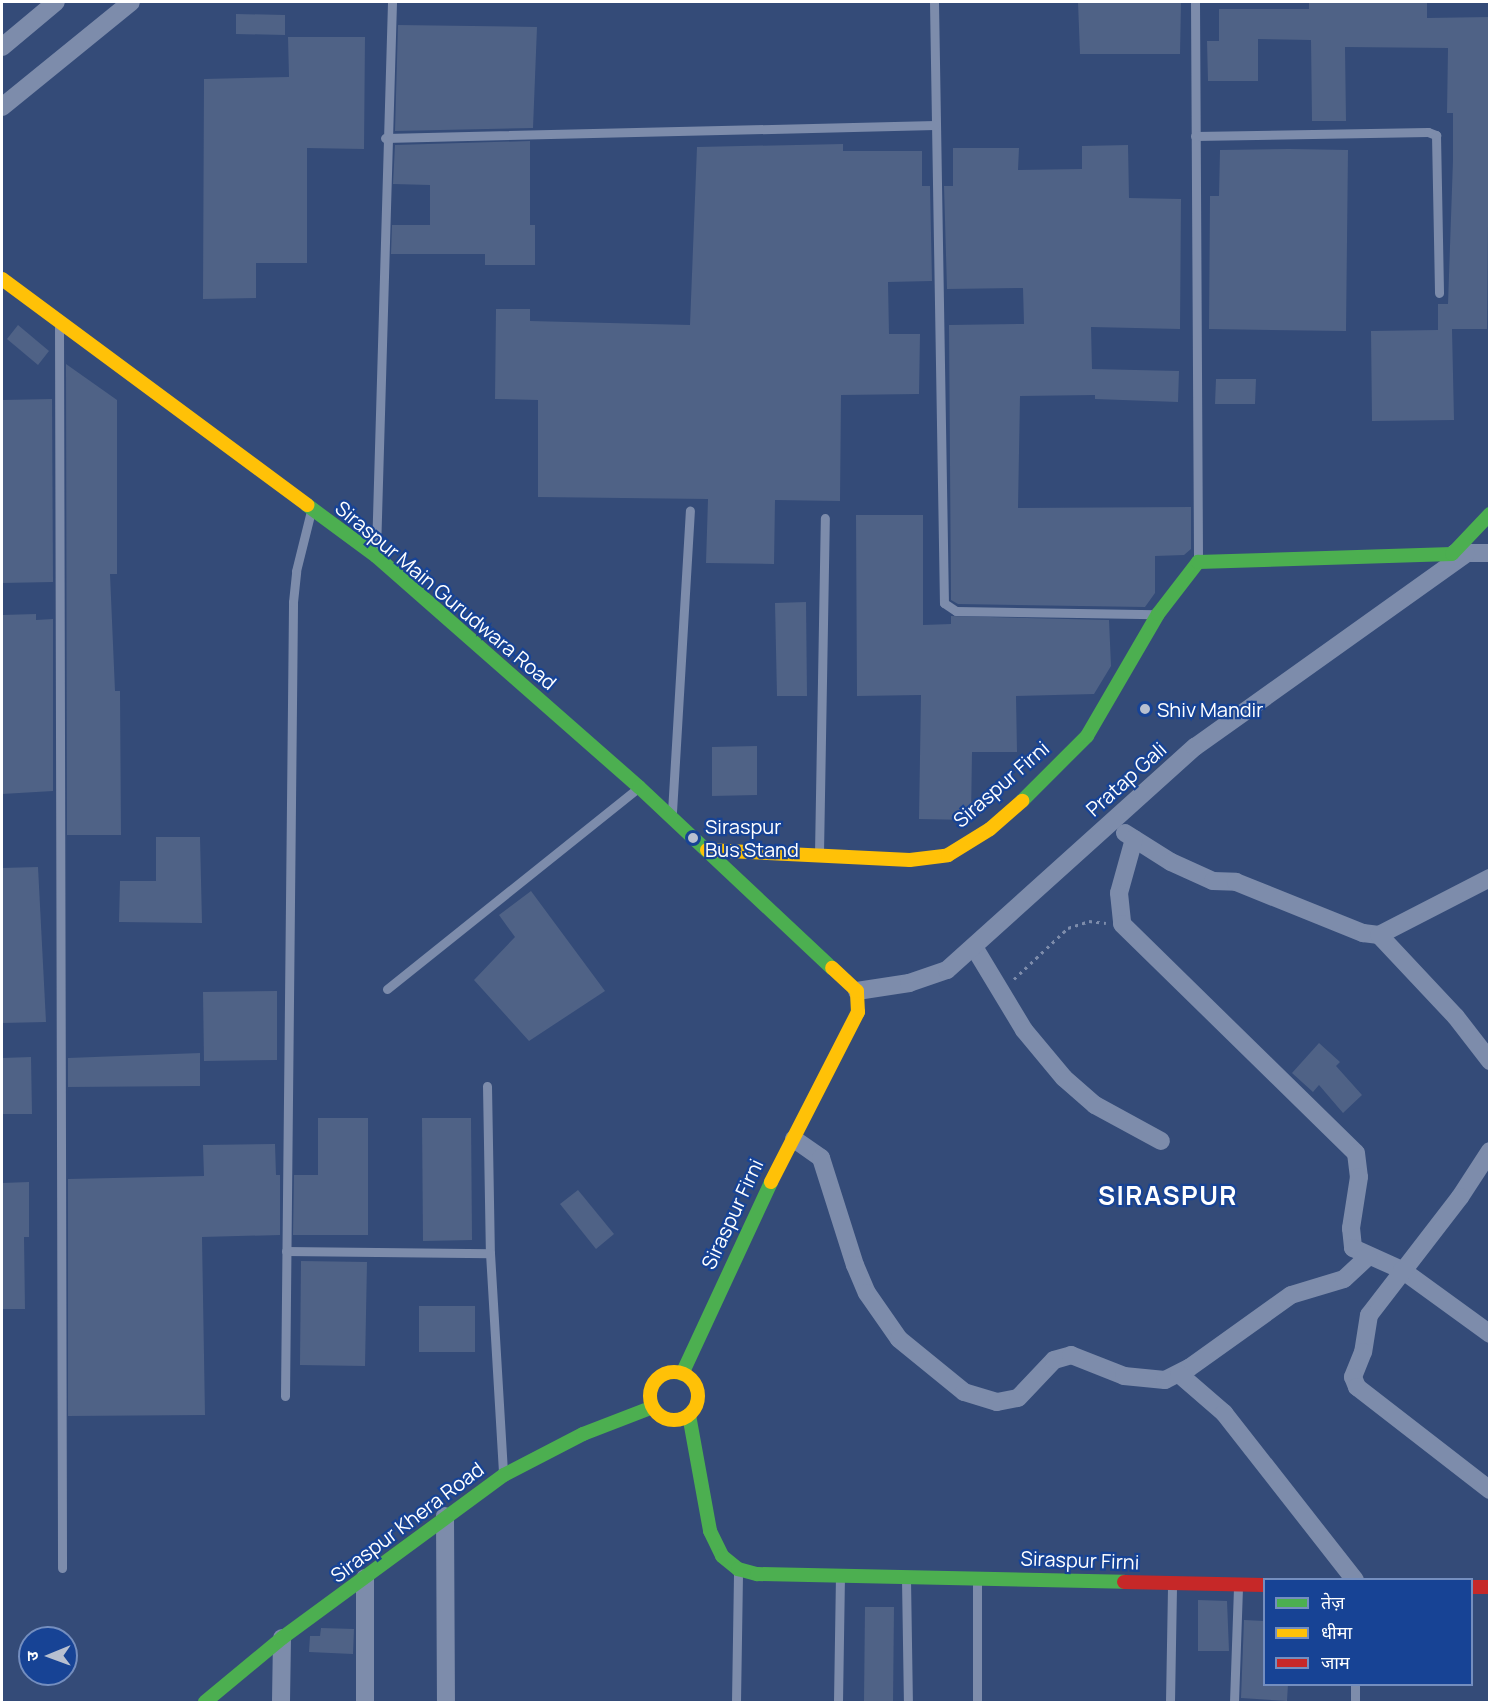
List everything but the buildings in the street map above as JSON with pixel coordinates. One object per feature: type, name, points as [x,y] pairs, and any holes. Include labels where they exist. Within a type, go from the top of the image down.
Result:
[{"type":"street","points":[[2,47],[56,2]]},
{"type":"street","points":[[4,98],[131,2]]},
{"type":"street","name":"Siraspur Main Gurudwara Road","points":[[2,279],[58,324],[376,556],[639,787],[707,850]]},
{"type":"street","points":[[1461,554],[1486,519]]},
{"type":"street","points":[[1198,561],[1490,553]]},
{"type":"street","name":"Pratap Gali","points":[[857,991],[928,978],[947,970],[1111,825],[1195,747],[1461,554]]},
{"type":"street","name":"Siraspur Firni","points":[[707,850],[925,860],[948,855],[990,829],[1048,777],[1086,736],[1158,614],[1198,561]]},
{"type":"street","points":[[1111,825],[1213,881],[1236,882],[1363,933],[1379,935],[1490,878]]},
{"type":"street","points":[[1134,839],[1119,893],[1122,924],[1356,1153],[1359,1177],[1353,1248],[1368,1257],[1402,1270],[1490,1334]]},
{"type":"street","points":[[707,850],[857,991]]},
{"type":"street","points":[[1379,935],[1456,1017],[1490,1061]]},
{"type":"street","points":[[974,947],[1043,1056],[1080,1094],[1161,1142]]},
{"type":"street","name":"Siraspur Firni","points":[[682,1374],[794,1139],[858,1012],[857,991]]},
{"type":"street","points":[[794,1139],[821,1158],[855,1265],[883,1318],[921,1360],[964,1392],[985,1400],[1009,1402],[1018,1398],[1054,1360],[1071,1354],[1137,1380],[1165,1380],[1179,1374],[1291,1295],[1344,1280],[1368,1257]]},
{"type":"street","points":[[1490,1151],[1460,1197],[1402,1270],[1368,1319],[1354,1383],[1490,1490]]},
{"type":"street","points":[[689,1415],[665,1419],[653,1407],[650,1398],[656,1381],[664,1375],[682,1374],[694,1385],[697,1393],[689,1415],[710,1531],[722,1556],[738,1569]]},
{"type":"street","points":[[1179,1374],[1224,1413],[1353,1578]]},
{"type":"street","name":"Siraspur Khera Road","points":[[205,1702],[282,1638],[445,1516],[504,1475],[583,1434],[653,1407]]},
{"type":"street","points":[[445,1516],[446,1702]]},
{"type":"street","name":"Siraspur Firni","points":[[738,1569],[757,1574],[840,1578],[1263,1585]]},
{"type":"street","points":[[365,1578],[365,1702]]},
{"type":"street","points":[[1473,1587],[1490,1587]]},
{"type":"street","points":[[281,1702],[282,1638]]},
{"type":"lane","points":[[376,556],[385,138],[392,2]]},
{"type":"lane","points":[[934,2],[944,603],[957,611],[1158,614]]},
{"type":"lane","points":[[1195,2],[1198,561]]},
{"type":"lane","points":[[385,138],[935,125]]},
{"type":"lane","points":[[1196,136],[1428,132],[1436,135],[1439,293]]},
{"type":"lane","points":[[58,324],[62,1568]]},
{"type":"lane","points":[[285,1396],[293,602],[296,571],[311,508]]},
{"type":"lane","points":[[672,818],[690,511]]},
{"type":"lane","points":[[819,856],[825,518]]},
{"type":"lane","points":[[387,989],[639,787]]},
{"type":"lane","points":[[487,1086],[490,1253],[504,1475]]},
{"type":"lane","points":[[286,1251],[490,1253]]},
{"type":"lane","points":[[736,1702],[738,1569]]},
{"type":"lane","points":[[838,1702],[840,1578]]},
{"type":"lane","points":[[906,1579],[908,1702]]},
{"type":"lane","points":[[977,1580],[977,1702]]},
{"type":"lane","points":[[1170,1702],[1172,1585]]},
{"type":"lane","points":[[1234,1702],[1238,1585]]},
{"type":"lane","points":[[1354,1702],[1355,1686]]},
{"type":"path","points":[[1001,990],[1068,928],[1089,921],[1122,924]]},
{"type":"traffic: fast","points":[[307,505],[376,556],[639,787],[832,968]]},
{"type":"traffic: fast","points":[[1022,801],[1087,736],[1158,614],[1198,562],[1452,554],[1490,514]]},
{"type":"traffic: fast","points":[[682,1374],[771,1182]]},
{"type":"traffic: fast","points":[[205,1702],[282,1638],[504,1475],[583,1434],[653,1407]]},
{"type":"traffic: fast","points":[[689,1415],[710,1531],[722,1556],[738,1569],[757,1574],[1124,1582]]},
{"type":"traffic: slow","points":[[2,279],[307,505]]},
{"type":"traffic: slow","points":[[707,850],[910,860],[948,855],[990,829],[1022,801]]},
{"type":"traffic: slow","points":[[771,1182],[858,1012],[857,991],[832,968]]},
{"type":"traffic: slow","points":[[674,1372],[691,1379],[698,1396],[691,1413],[674,1420],[657,1413],[650,1396],[657,1379],[674,1372]]},
{"type":"traffic: jam","points":[[1124,1582],[1263,1585]]},
{"type":"traffic: jam","points":[[1473,1587],[1490,1587]]},
{"type":"place","name":"Shiv Mandir","points":[[1145,709]]},
{"type":"place","name":"Siraspur Bus Stand","points":[[693,838]]},
{"type":"district","name":"SIRASPUR","points":[[1168,1196]]}]
